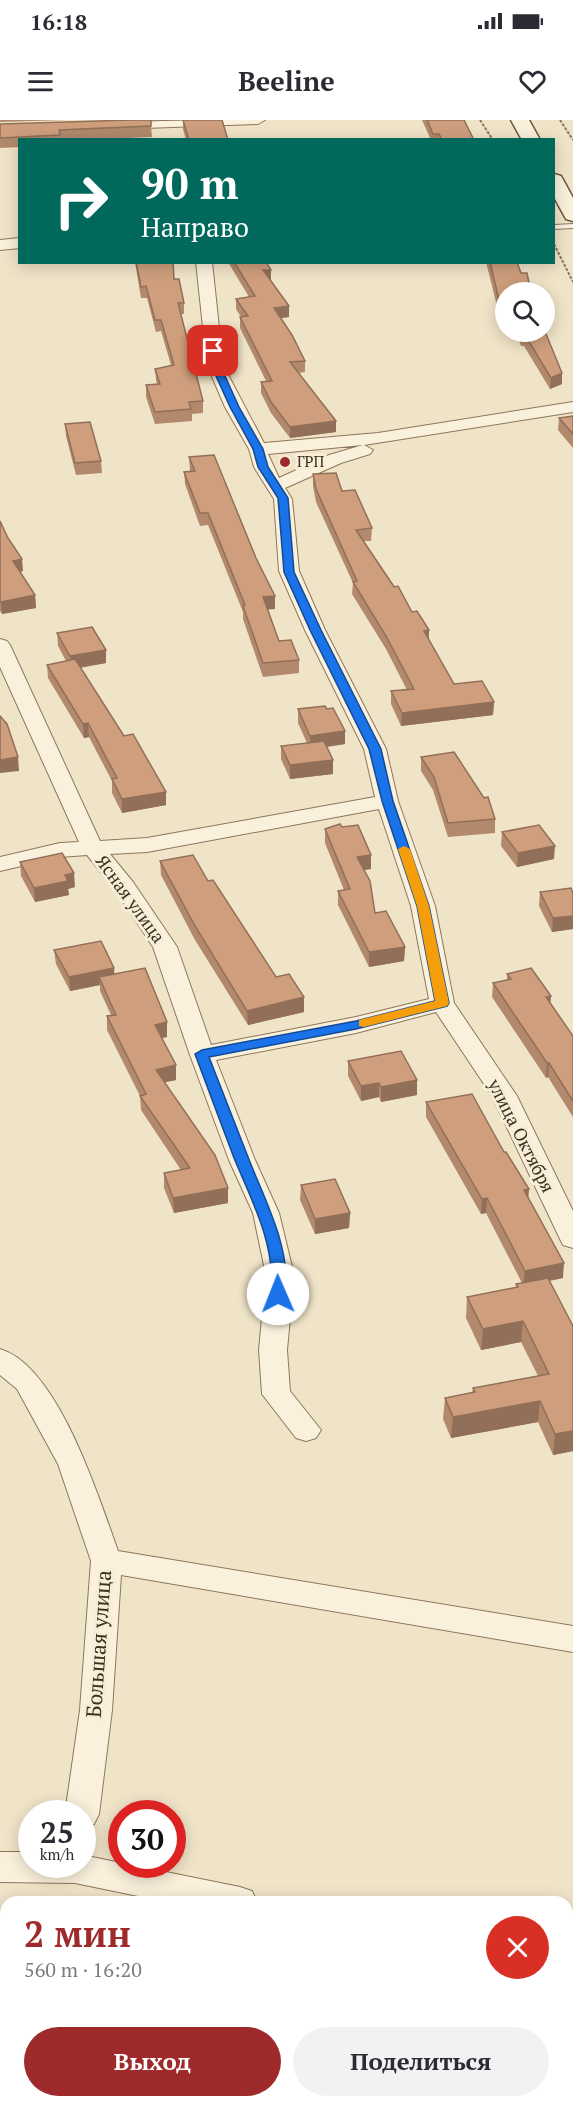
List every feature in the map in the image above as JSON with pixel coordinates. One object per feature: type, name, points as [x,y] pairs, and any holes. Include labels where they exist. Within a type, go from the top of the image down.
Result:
[{"type":"main road","points":[[520,120],[530,138]]},
{"type":"main road","points":[[555,182],[573,215]]},
{"type":"street","points":[[106,125],[258,120]]},
{"type":"street","points":[[166,122],[179,128],[181,138]]},
{"type":"street","points":[[0,245],[18,243]]},
{"type":"street","name":"улица Октября","points":[[204,264],[215,365],[234,407],[258,449],[263,467],[283,498],[289,572],[315,630],[375,749],[387,801],[423,906],[442,1003],[504,1096],[573,1239]]},
{"type":"street","points":[[258,449],[356,441],[421,432],[524,411],[573,407]]},
{"type":"street","points":[[275,486],[335,459],[421,432]]},
{"type":"street","name":"Ясная улица","points":[[0,645],[92,847],[124,887],[165,947],[242,1160],[266,1213],[280,1275],[273,1350],[276,1394],[306,1430]]},
{"type":"street","points":[[0,864],[60,850],[147,844],[387,801]]},
{"type":"street","points":[[202,1054],[356,1025],[442,1003]]},
{"type":"street","name":"Большая улица","points":[[0,1359],[28,1382],[73,1464],[106,1561],[96,1710],[84,1800]]},
{"type":"street","points":[[106,1561],[573,1639]]},
{"type":"street","points":[[0,1867],[18,1867]]},
{"type":"street","points":[[96,1871],[212,1896]]},
{"type":"lane","points":[[555,227],[573,226]]},
{"type":"path","points":[[480,120],[492,138]]},
{"type":"path","points":[[560,120],[573,140]]},
{"type":"path","points":[[555,246],[573,282]]},
{"type":"building","points":[[151,120],[151,126],[59,130],[60,135],[0,138],[0,124]]},
{"type":"building","points":[[183,120],[222,120],[227,138],[188,138]]},
{"type":"building","points":[[427,120],[464,120],[473,138],[441,138],[439,134],[433,134]]},
{"type":"building","points":[[136,264],[173,264],[174,279],[179,279],[184,303],[178,303],[203,401],[189,402],[191,409],[155,412],[146,385],[160,384],[155,369],[174,365],[161,320],[155,320],[146,286],[141,287]]},
{"type":"building","points":[[235,264],[267,264],[271,270],[263,270],[289,306],[274,308],[292,335],[305,361],[290,362],[336,421],[290,427],[271,402],[261,382],[272,381],[240,317],[248,316],[236,299],[255,296]]},
{"type":"building","points":[[490,264],[518,264],[521,273],[527,273],[529,282],[495,283]]},
{"type":"building","points":[[529,342],[549,342],[562,373],[551,378]]},
{"type":"building","points":[[573,416],[573,434],[559,418]]},
{"type":"building","points":[[90,422],[101,461],[75,463],[65,424]]},
{"type":"building","points":[[214,455],[256,558],[275,596],[263,597],[279,641],[291,640],[299,660],[263,663],[243,606],[245,605],[208,513],[200,513],[184,472],[195,471],[189,457]]},
{"type":"building","points":[[336,473],[342,491],[355,490],[372,528],[356,530],[394,587],[398,586],[412,612],[417,611],[429,630],[424,631],[454,684],[482,681],[494,702],[402,713],[391,691],[414,689],[386,636],[353,582],[357,581],[316,489],[313,474]]},
{"type":"building","points":[[0,521],[22,559],[13,561],[35,595],[1,602],[0,600]]},
{"type":"building","points":[[92,627],[106,650],[70,656],[57,633]]},
{"type":"building","points":[[75,659],[124,736],[133,734],[166,792],[122,799],[112,779],[117,778],[88,723],[83,724],[47,665]]},
{"type":"building","points":[[325,706],[327,709],[333,708],[345,731],[310,736],[298,709]]},
{"type":"building","points":[[0,716],[7,724],[18,757],[0,760]]},
{"type":"building","points":[[324,741],[333,760],[290,765],[281,746]]},
{"type":"building","points":[[454,752],[484,798],[488,797],[495,819],[448,823],[434,777],[421,757]]},
{"type":"building","points":[[340,824],[342,827],[358,825],[371,855],[357,857],[370,881],[375,913],[386,911],[405,947],[369,952],[338,891],[350,889],[325,829]]},
{"type":"building","points":[[539,825],[555,846],[518,853],[502,832]]},
{"type":"building","points":[[62,853],[74,873],[65,875],[68,881],[34,888],[20,862]]},
{"type":"building","points":[[193,855],[208,881],[213,880],[276,977],[289,974],[304,997],[247,1011],[195,926],[160,861]]},
{"type":"building","points":[[571,888],[573,916],[553,918],[540,892]]},
{"type":"building","points":[[101,941],[114,968],[69,977],[54,950]]},
{"type":"building","points":[[145,968],[167,1022],[155,1025],[176,1065],[156,1070],[215,1155],[228,1188],[173,1198],[164,1173],[190,1168],[140,1096],[146,1094],[107,1016],[116,1015],[99,977]]},
{"type":"building","points":[[531,968],[551,996],[546,997],[573,1036],[573,1101],[493,983],[511,979],[507,974]]},
{"type":"building","points":[[401,1051],[417,1080],[381,1087],[379,1083],[361,1086],[348,1061]]},
{"type":"building","points":[[472,1094],[504,1152],[529,1189],[524,1190],[564,1263],[525,1271],[487,1198],[482,1199],[426,1102]]},
{"type":"building","points":[[335,1179],[350,1213],[315,1219],[301,1185]]},
{"type":"building","points":[[548,1278],[573,1326],[573,1431],[555,1434],[540,1401],[453,1417],[445,1398],[475,1392],[473,1388],[549,1374],[523,1321],[483,1329],[467,1297],[518,1287],[516,1284]]},
{"type":"slow traffic","points":[[364,1023],[442,1003],[423,906],[404,849]]},
{"type":"place","name":"ГРП","points":[[285,462]]},
{"type":"route","points":[[213,351],[215,365],[234,407],[258,449],[263,467],[283,498],[289,572],[315,630],[375,749],[387,801],[423,906],[442,1003],[356,1025],[202,1054],[213,1078],[242,1160],[266,1213],[280,1275],[278,1294]]}]
